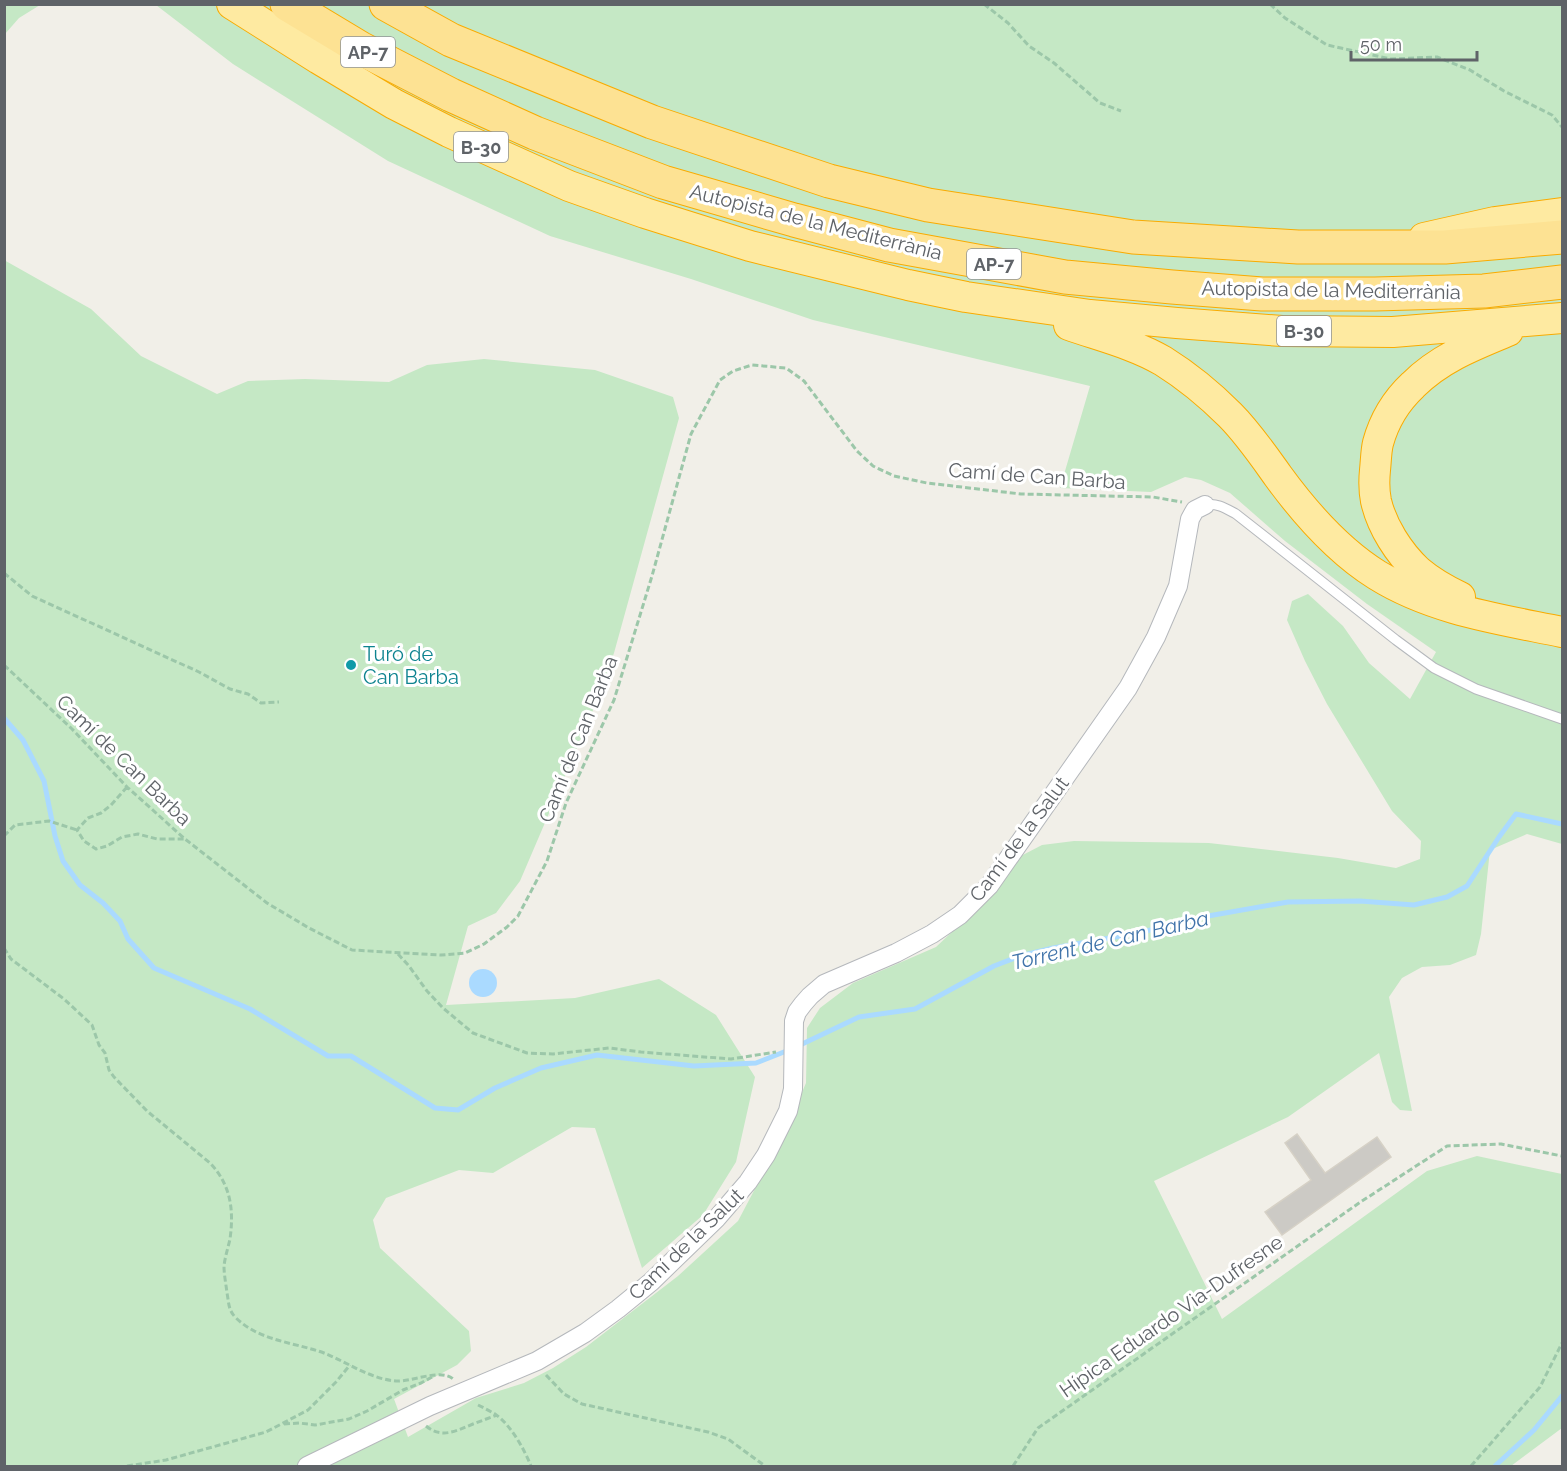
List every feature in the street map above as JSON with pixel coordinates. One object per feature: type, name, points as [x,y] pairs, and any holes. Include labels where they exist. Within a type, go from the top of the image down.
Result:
[{"type":"highway","name":"B-30","points":[[232,4],[394,104],[449,132],[569,186],[750,246],[908,285],[966,297],[1090,315],[1282,331],[1392,332],[1563,318]]},
{"type":"highway","name":"Autopista de la Mediterrània","points":[[287,4],[380,59],[451,95],[535,133],[663,182],[794,220],[889,244],[1065,277],[1262,294],[1484,291],[1563,282]]},
{"type":"highway","name":"AP-7","points":[[386,4],[451,40],[641,118],[829,181],[928,205],[1133,237],[1298,247],[1445,247],[1563,237]]},
{"type":"highway","points":[[1386,247],[1495,222],[1563,213]]},
{"type":"highway","points":[[1010,303],[1050,319],[1122,342],[1161,360],[1191,381],[1231,416],[1300,505],[1332,540],[1376,574],[1409,593],[1449,608],[1563,632]]},
{"type":"highway","points":[[1532,321],[1466,348],[1439,363],[1414,384],[1397,403],[1378,443],[1374,486],[1377,502],[1394,542],[1419,572],[1438,586],[1488,607],[1563,620]]},
{"type":"street","name":"Camí de la Salut","points":[[307,1467],[417,1412],[537,1361],[585,1333],[643,1289],[717,1218],[748,1182],[766,1155],[788,1111],[794,1089],[794,1021],[797,1012],[818,988],[831,980],[896,953],[932,934],[960,915],[989,886],[1128,688],[1156,638],[1178,586],[1190,519],[1195,510],[1205,505]]},
{"type":"lane","points":[[1205,505],[1219,505],[1236,514],[1434,668],[1476,689],[1563,719]]},
{"type":"path","points":[[984,4],[1008,23],[1029,46],[1054,63],[1100,103],[1121,111]]},
{"type":"path","points":[[1269,4],[1285,18],[1327,45],[1391,59],[1437,57],[1470,70],[1504,91],[1552,115],[1563,127]]},
{"type":"path","name":"Camí de Can Barba","points":[[4,666],[72,729],[127,787],[185,839],[267,903],[352,950],[398,954],[465,953],[484,944],[518,916],[547,861],[566,803],[614,700],[652,576],[690,434],[720,380],[733,371],[752,365],[786,368],[804,381],[857,451],[873,466],[894,476],[927,483],[1021,494],[1153,497],[1205,505]]},
{"type":"path","points":[[4,573],[32,596],[199,672],[230,689],[248,694],[261,703],[279,702]]},
{"type":"path","points":[[77,830],[88,818],[101,813],[111,805],[127,787]]},
{"type":"path","points":[[4,836],[15,825],[49,821],[77,830],[84,841],[96,849],[122,837],[138,834],[157,839],[185,839]]},
{"type":"path","points":[[4,948],[11,959],[64,999],[92,1025],[99,1045],[105,1053],[109,1070],[114,1077],[147,1111],[210,1163],[225,1182],[230,1197],[232,1221],[224,1266],[225,1283],[227,1303],[235,1317],[255,1332],[325,1354],[373,1375],[396,1381],[436,1375],[349,1419],[315,1425],[283,1424]]},
{"type":"path","points":[[398,954],[443,1008],[473,1033],[527,1053],[553,1054],[609,1048],[641,1053],[730,1059],[794,1050]]},
{"type":"path","name":"Hípica Eduardo Via-Dufresne","points":[[1013,1467],[1038,1428],[1359,1203],[1447,1146],[1501,1144],[1563,1156]]},
{"type":"path","points":[[1471,1467],[1540,1387],[1563,1343]]},
{"type":"path","points":[[537,1361],[546,1375],[564,1394],[582,1404],[718,1435],[728,1439],[765,1467]]},
{"type":"path","points":[[127,1467],[166,1460],[266,1432],[308,1410],[350,1365]]},
{"type":"path","points":[[417,1412],[424,1425],[441,1434],[451,1433],[497,1415],[519,1442],[531,1467]]},
{"type":"green space","points":[[5,4],[40,5],[19,18],[5,34]]},
{"type":"green space","points":[[156,5],[1562,5],[1562,844],[1527,834],[1490,850],[1481,934],[1476,955],[1450,965],[1422,967],[1402,978],[1389,997],[1412,1111],[1400,1110],[1392,1102],[1379,1053],[1288,1117],[1154,1181],[1222,1319],[1427,1171],[1477,1156],[1562,1174],[1562,1428],[1511,1466],[5,1466],[4,260],[91,309],[141,356],[217,394],[248,381],[305,379],[389,382],[427,365],[484,359],[595,370],[673,397],[679,418],[614,653],[592,713],[520,881],[496,913],[468,926],[446,1005],[575,998],[659,979],[716,1015],[755,1077],[736,1162],[703,1215],[642,1268],[595,1128],[572,1127],[493,1173],[459,1170],[386,1198],[373,1220],[380,1248],[469,1331],[471,1351],[457,1365],[394,1399],[408,1437],[476,1398],[524,1383],[586,1347],[678,1276],[738,1221],[784,1134],[806,1083],[807,1028],[820,1008],[853,983],[936,947],[988,898],[1017,858],[1042,845],[1074,841],[1209,843],[1338,858],[1396,868],[1420,859],[1421,841],[1392,811],[1327,704],[1305,661],[1287,620],[1292,601],[1308,594],[1343,626],[1369,663],[1410,699],[1436,652],[1367,604],[1285,541],[1230,493],[1201,480],[1185,477],[1151,492],[1060,488],[1090,386],[813,320],[691,279],[550,236],[388,161],[233,64]]},
{"type":"water","points":[[483,969],[493,973],[497,983],[493,993],[483,997],[473,993],[469,983],[473,973]]},
{"type":"building","points":[[1297,1134],[1325,1173],[1377,1137],[1391,1157],[1282,1235],[1265,1212],[1311,1180],[1285,1143]]},
{"type":"waterway","name":"Torrent de Can Barba","points":[[4,718],[23,740],[44,781],[55,836],[63,861],[80,885],[103,903],[120,921],[128,939],[154,968],[250,1009],[328,1056],[351,1056],[435,1108],[458,1110],[495,1088],[541,1068],[597,1055],[694,1066],[756,1063],[789,1050]]},
{"type":"waterway","name":"Torrent de Can Barba","points":[[798,1046],[859,1017],[915,1009],[994,966],[1020,956],[1053,948],[1288,902],[1360,901],[1414,905],[1447,897],[1467,886],[1516,814],[1562,824]]},
{"type":"waterway","points":[[1495,1466],[1534,1430],[1562,1396]]},
{"type":"place","name":"Turó de Can Barba","points":[[351,665]]}]
